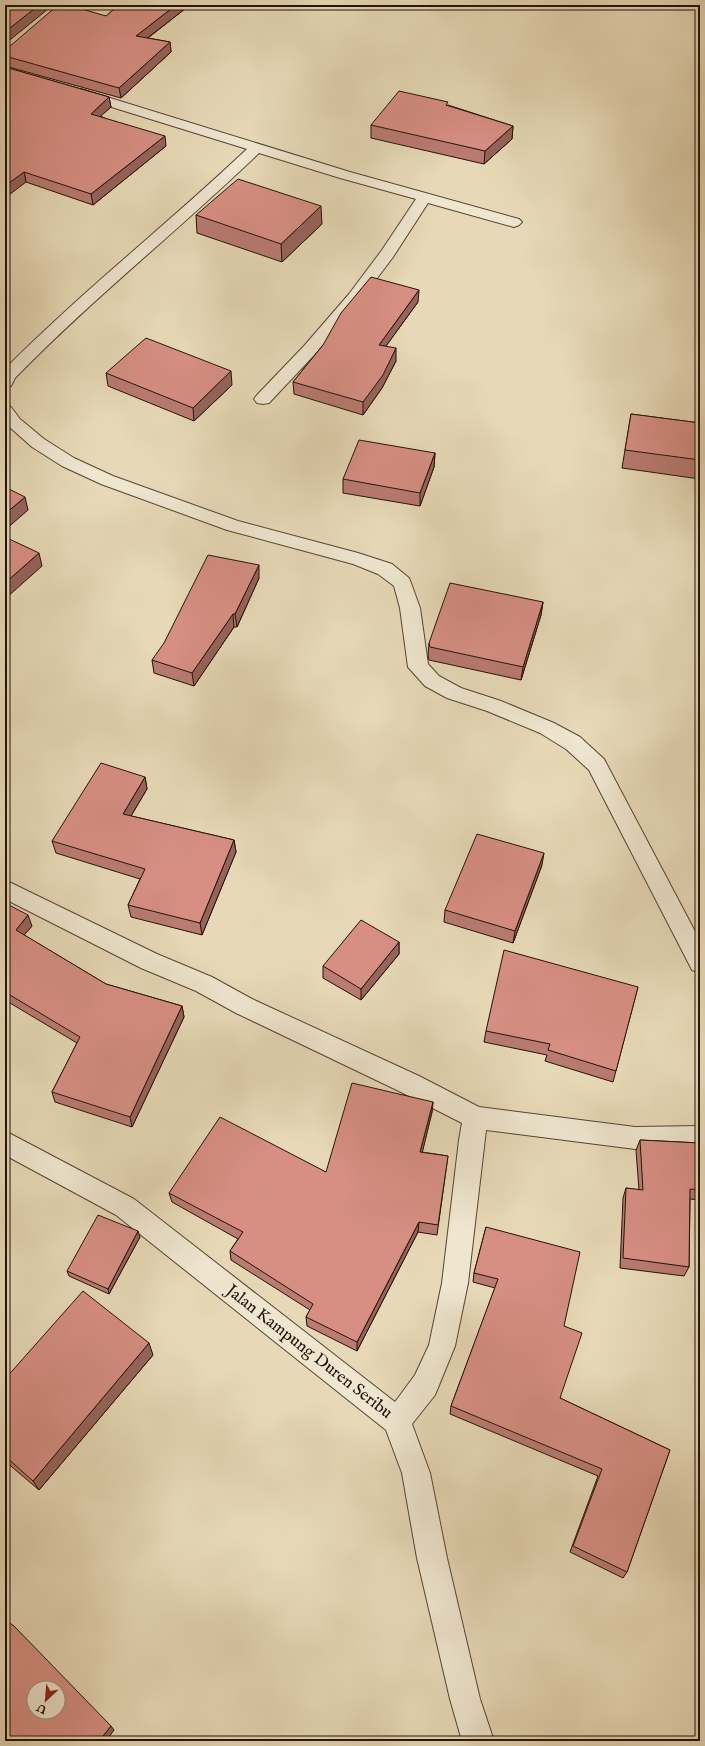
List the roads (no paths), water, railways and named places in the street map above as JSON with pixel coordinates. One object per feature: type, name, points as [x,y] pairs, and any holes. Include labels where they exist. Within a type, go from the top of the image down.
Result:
[{"type":"street","points":[[72,90],[131,107],[256,148],[424,198],[514,222]]},
{"type":"street","points":[[5,382],[8,376],[46,337],[208,194],[256,148]]},
{"type":"street","points":[[263,399],[299,362],[349,304],[382,261],[424,198]]},
{"type":"street","points":[[5,411],[14,423],[38,443],[68,462],[106,480],[233,526],[358,559],[385,568],[402,583],[410,608],[418,667],[432,681],[454,693],[494,706],[547,728],[573,743],[597,765],[700,963]]},
{"type":"street","points":[[5,889],[149,961],[204,984],[244,1006],[410,1084],[476,1118],[635,1138],[700,1137]]},
{"type":"street","points":[[397,1421],[425,1385],[442,1346],[455,1283],[471,1140],[476,1118]]},
{"type":"street","name":"Jalan Kampung Duren Seribu","points":[[5,1142],[125,1207],[397,1421],[416,1473],[432,1558],[465,1699],[478,1741]]}]
